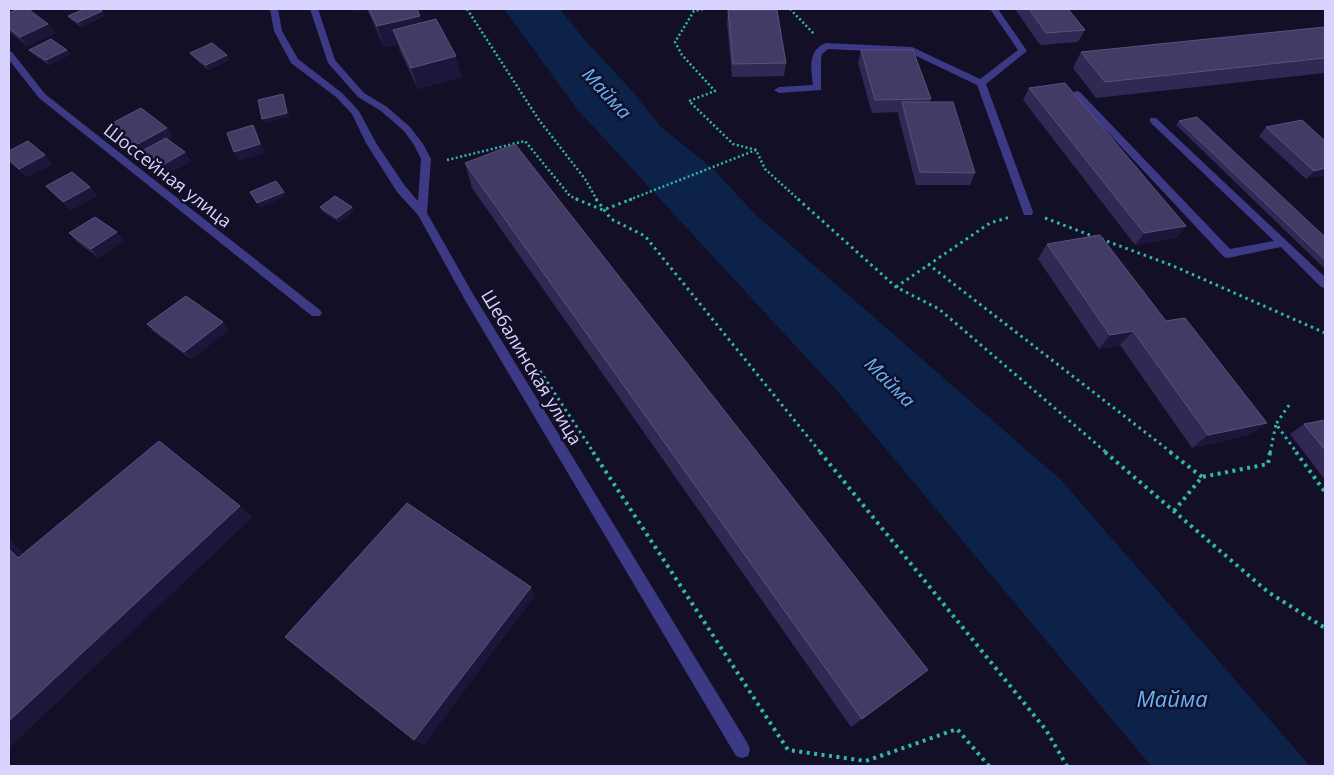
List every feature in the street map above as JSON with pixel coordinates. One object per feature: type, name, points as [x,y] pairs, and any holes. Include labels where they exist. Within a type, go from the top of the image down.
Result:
[{"type":"street","name":"Шебалинская улица","points":[[274,9],[278,31],[294,61],[339,95],[356,113],[371,142],[401,189],[422,213],[469,297],[742,750]]},
{"type":"street","points":[[314,9],[331,61],[361,95],[390,114],[407,129],[418,144],[426,160],[422,213]]},
{"type":"street","points":[[981,83],[1023,51],[994,9]]},
{"type":"street","points":[[779,90],[818,88],[816,54],[826,46],[912,50],[981,83],[1028,212]]},
{"type":"street","name":"Шоссейная улица","points":[[9,54],[42,96],[316,313]]},
{"type":"street","points":[[1077,94],[1228,254],[1283,243]]},
{"type":"street","points":[[1153,120],[1325,284]]},
{"type":"path","points":[[467,9],[538,120],[586,179],[603,210],[612,219],[645,236],[1046,730],[1067,766]]},
{"type":"path","points":[[703,9],[694,11],[675,42],[682,55],[714,91],[689,101],[733,144],[756,150]]},
{"type":"path","points":[[790,9],[826,46]]},
{"type":"path","points":[[447,160],[525,141],[570,196],[603,210],[756,150]]},
{"type":"path","points":[[756,150],[765,169],[896,287],[939,309],[1268,592],[1325,628]]},
{"type":"path","points":[[442,152],[447,160],[444,170]]},
{"type":"path","points":[[896,287],[990,223],[1028,212],[1171,265],[1325,333]]},
{"type":"path","points":[[928,264],[1202,477]]},
{"type":"path","points":[[537,367],[788,750],[866,760],[957,729],[989,766]]},
{"type":"path","points":[[1174,511],[1202,477],[1268,464],[1276,424],[1288,405]]},
{"type":"path","points":[[1276,424],[1325,492]]},
{"type":"water","name":"Майма","points":[[504,9],[560,9],[584,39],[633,92],[660,126],[713,169],[755,214],[1061,480],[1310,766],[1151,766],[839,393],[577,109]]},
{"type":"building","points":[[18,9],[28,9],[48,24],[20,37],[9,28],[9,13]]},
{"type":"building","points":[[84,9],[98,9],[102,11],[78,22],[68,16]]},
{"type":"building","points":[[369,9],[417,9],[420,16],[377,26]]},
{"type":"building","points":[[1029,9],[1068,9],[1085,30],[1046,33]]},
{"type":"building","points":[[728,10],[777,10],[786,63],[733,64]]},
{"type":"building","points":[[436,19],[456,56],[411,68],[393,30]]},
{"type":"building","points":[[1325,27],[1325,58],[1105,82],[1081,52]]},
{"type":"building","points":[[51,39],[67,50],[46,60],[29,50]]},
{"type":"building","points":[[212,43],[227,55],[206,65],[190,53]]},
{"type":"building","points":[[861,50],[913,50],[931,99],[875,100]]},
{"type":"building","points":[[1065,83],[1186,226],[1144,233],[1029,88]]},
{"type":"building","points":[[283,94],[287,113],[262,119],[258,100]]},
{"type":"building","points":[[902,102],[953,102],[975,173],[920,172]]},
{"type":"building","points":[[141,108],[167,128],[132,147],[107,126]]},
{"type":"building","points":[[1197,117],[1325,237],[1325,260],[1179,121]]},
{"type":"building","points":[[1302,120],[1325,141],[1325,168],[1314,171],[1266,127]]},
{"type":"building","points":[[253,125],[260,144],[234,152],[227,133]]},
{"type":"building","points":[[166,138],[185,152],[161,166],[142,151]]},
{"type":"building","points":[[28,141],[45,155],[19,169],[9,160],[9,151]]},
{"type":"building","points":[[515,144],[928,670],[862,719],[465,163]]},
{"type":"building","points":[[72,172],[90,187],[63,202],[46,186]]},
{"type":"building","points":[[276,181],[284,192],[257,203],[250,192]]},
{"type":"building","points":[[335,196],[352,207],[337,218],[320,207]]},
{"type":"building","points":[[95,217],[117,232],[91,249],[69,233]]},
{"type":"building","points":[[1100,235],[1166,321],[1185,318],[1267,423],[1208,435],[1133,331],[1110,335],[1047,244]]},
{"type":"building","points":[[186,296],[223,322],[184,352],[147,324]]},
{"type":"building","points":[[1325,420],[1325,450],[1304,424]]},
{"type":"building","points":[[159,441],[240,506],[9,721],[9,549],[18,558]]},
{"type":"building","points":[[407,503],[531,587],[414,740],[285,637]]}]
